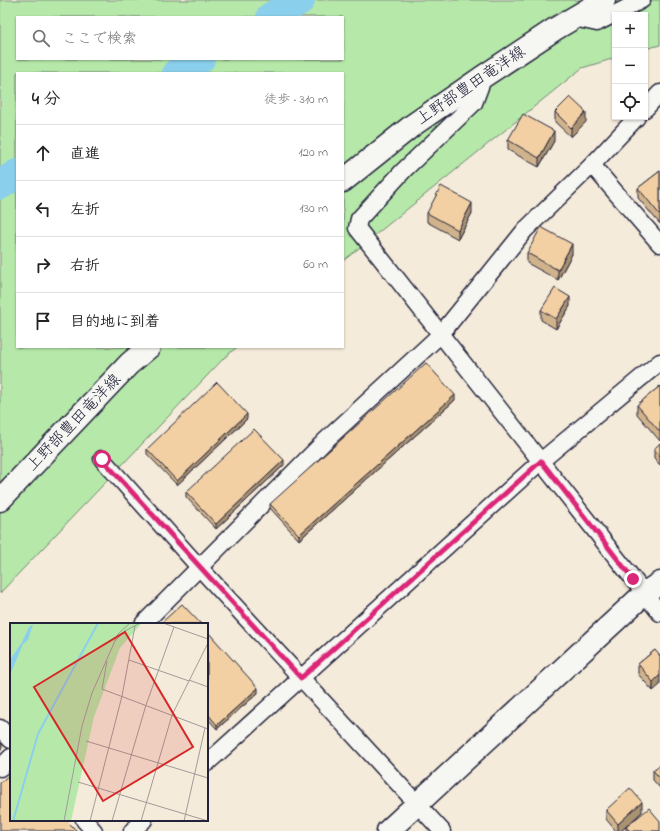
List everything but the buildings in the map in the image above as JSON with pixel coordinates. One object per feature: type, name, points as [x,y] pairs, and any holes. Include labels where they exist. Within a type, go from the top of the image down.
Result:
[{"type":"main road","name":"上野部豊田竜洋線","points":[[344,180],[413,125],[555,29],[604,0]]},
{"type":"main road","name":"上野部豊田竜洋線","points":[[0,500],[129,364],[148,348]]},
{"type":"main road","points":[[388,831],[652,588]]},
{"type":"street","points":[[574,18],[597,23],[642,0]]},
{"type":"street","points":[[484,76],[474,104],[404,170],[359,219],[357,228],[541,461],[652,588],[660,613]]},
{"type":"street","points":[[648,106],[660,93]]},
{"type":"street","points":[[144,623],[325,441],[441,334],[526,230],[592,165],[634,120]]},
{"type":"street","points":[[592,165],[660,244]]},
{"type":"street","points":[[208,762],[541,461],[660,362]]},
{"type":"street","points":[[102,459],[199,567],[442,831]]},
{"type":"street","points":[[0,728],[10,739]]},
{"type":"street","points":[[0,768],[10,758]]},
{"type":"street","points":[[85,821],[94,831]]},
{"type":"street","points":[[132,831],[143,821]]},
{"type":"green space","points":[[0,0],[660,0],[660,45],[648,48],[648,12],[612,12],[612,59],[582,68],[344,260],[344,72],[16,72],[16,348],[236,348],[224,358],[0,593]]},
{"type":"waterway","points":[[273,16],[300,0]]},
{"type":"waterway","points":[[179,72],[198,60]]},
{"type":"waterway","points":[[0,185],[16,175]]},
{"type":"route","points":[[102,459],[301,678],[541,461],[633,579]]}]
